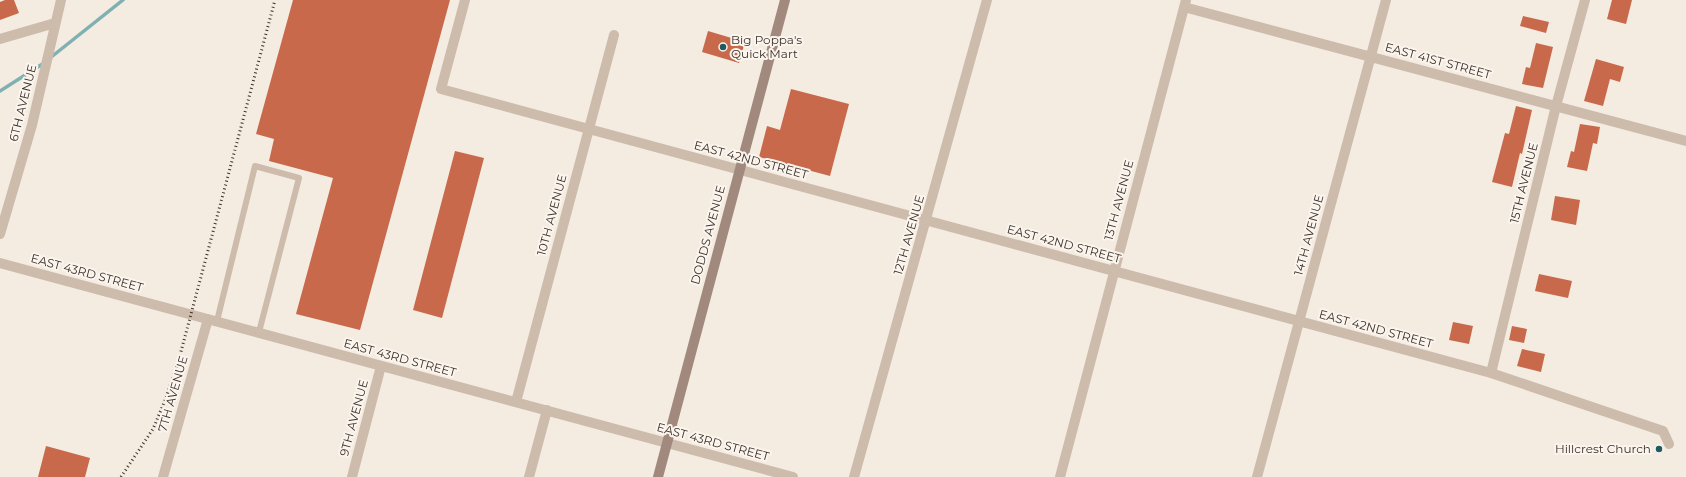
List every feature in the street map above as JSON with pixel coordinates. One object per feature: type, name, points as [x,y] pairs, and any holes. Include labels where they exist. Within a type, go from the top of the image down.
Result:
[{"type":"street","name":"6TH AVENUE","points":[[0,234],[32,125],[61,0]]},
{"type":"street","name":"EAST 42ND STREET","points":[[465,0],[441,89],[1491,373],[1663,431],[1669,444]]},
{"type":"street","name":"DODDS AVENUE","points":[[658,477],[785,0]]},
{"type":"street","name":"12TH AVENUE","points":[[854,477],[927,220],[987,0]]},
{"type":"street","name":"14TH AVENUE","points":[[1257,477],[1386,0]]},
{"type":"street","name":"15TH AVENUE","points":[[1491,373],[1556,106],[1585,0]]},
{"type":"street","name":"EAST 41ST STREET","points":[[1185,3],[1371,57],[1686,141]]},
{"type":"street","name":"13TH AVENUE","points":[[1060,477],[1185,3]]},
{"type":"street","points":[[0,39],[55,24]]},
{"type":"street","name":"10TH AVENUE","points":[[516,402],[614,36]]},
{"type":"street","name":"EAST 43RD STREET","points":[[0,263],[793,477]]},
{"type":"street","name":"7TH AVENUE","points":[[163,477],[213,320]]},
{"type":"street","name":"9TH AVENUE","points":[[352,477],[381,366]]},
{"type":"street","points":[[529,477],[547,410]]},
{"type":"lane","points":[[213,320],[255,166],[299,178],[259,332]]},
{"type":"building","points":[[5,0],[14,0],[19,13],[0,20],[0,2]]},
{"type":"building","points":[[293,0],[450,0],[360,330],[296,314],[333,178],[269,161],[274,139],[256,134]]},
{"type":"building","points":[[1612,0],[1632,0],[1626,24],[1607,19]]},
{"type":"building","points":[[1523,16],[1549,22],[1546,33],[1520,26]]},
{"type":"building","name":"Big Poppa's Quick Mart","points":[[708,31],[745,42],[739,63],[702,52]]},
{"type":"building","points":[[1536,43],[1553,47],[1543,88],[1522,84],[1526,67],[1530,68]]},
{"type":"building","points":[[1596,59],[1624,67],[1620,82],[1610,79],[1603,106],[1584,101]]},
{"type":"building","points":[[791,89],[849,104],[830,176],[759,157],[767,126],[780,130]]},
{"type":"building","points":[[1516,106],[1532,110],[1522,154],[1520,153],[1512,187],[1492,182],[1505,133],[1509,134]]},
{"type":"building","points":[[1580,124],[1600,127],[1597,144],[1593,143],[1587,171],[1567,167],[1571,151],[1574,152]]},
{"type":"building","points":[[455,151],[484,158],[442,318],[413,310]]},
{"type":"building","points":[[1555,196],[1580,200],[1576,225],[1551,220]]},
{"type":"building","points":[[1539,274],[1572,281],[1568,298],[1535,291]]},
{"type":"building","points":[[1453,322],[1473,326],[1469,344],[1449,340]]},
{"type":"building","points":[[1512,326],[1527,329],[1524,343],[1509,340]]},
{"type":"building","points":[[1522,349],[1545,354],[1541,372],[1517,366]]},
{"type":"building","points":[[46,446],[90,458],[85,477],[38,477]]},
{"type":"waterway","points":[[50,58],[123,0]]},
{"type":"waterway","points":[[0,91],[44,63]]},
{"type":"railway","points":[[121,477],[153,429],[166,398],[179,359],[275,0]]},
{"type":"place","name":"Big Poppa's Quick Mart","points":[[723,47]]},
{"type":"place","name":"Hillcrest Church","points":[[1659,449]]}]
